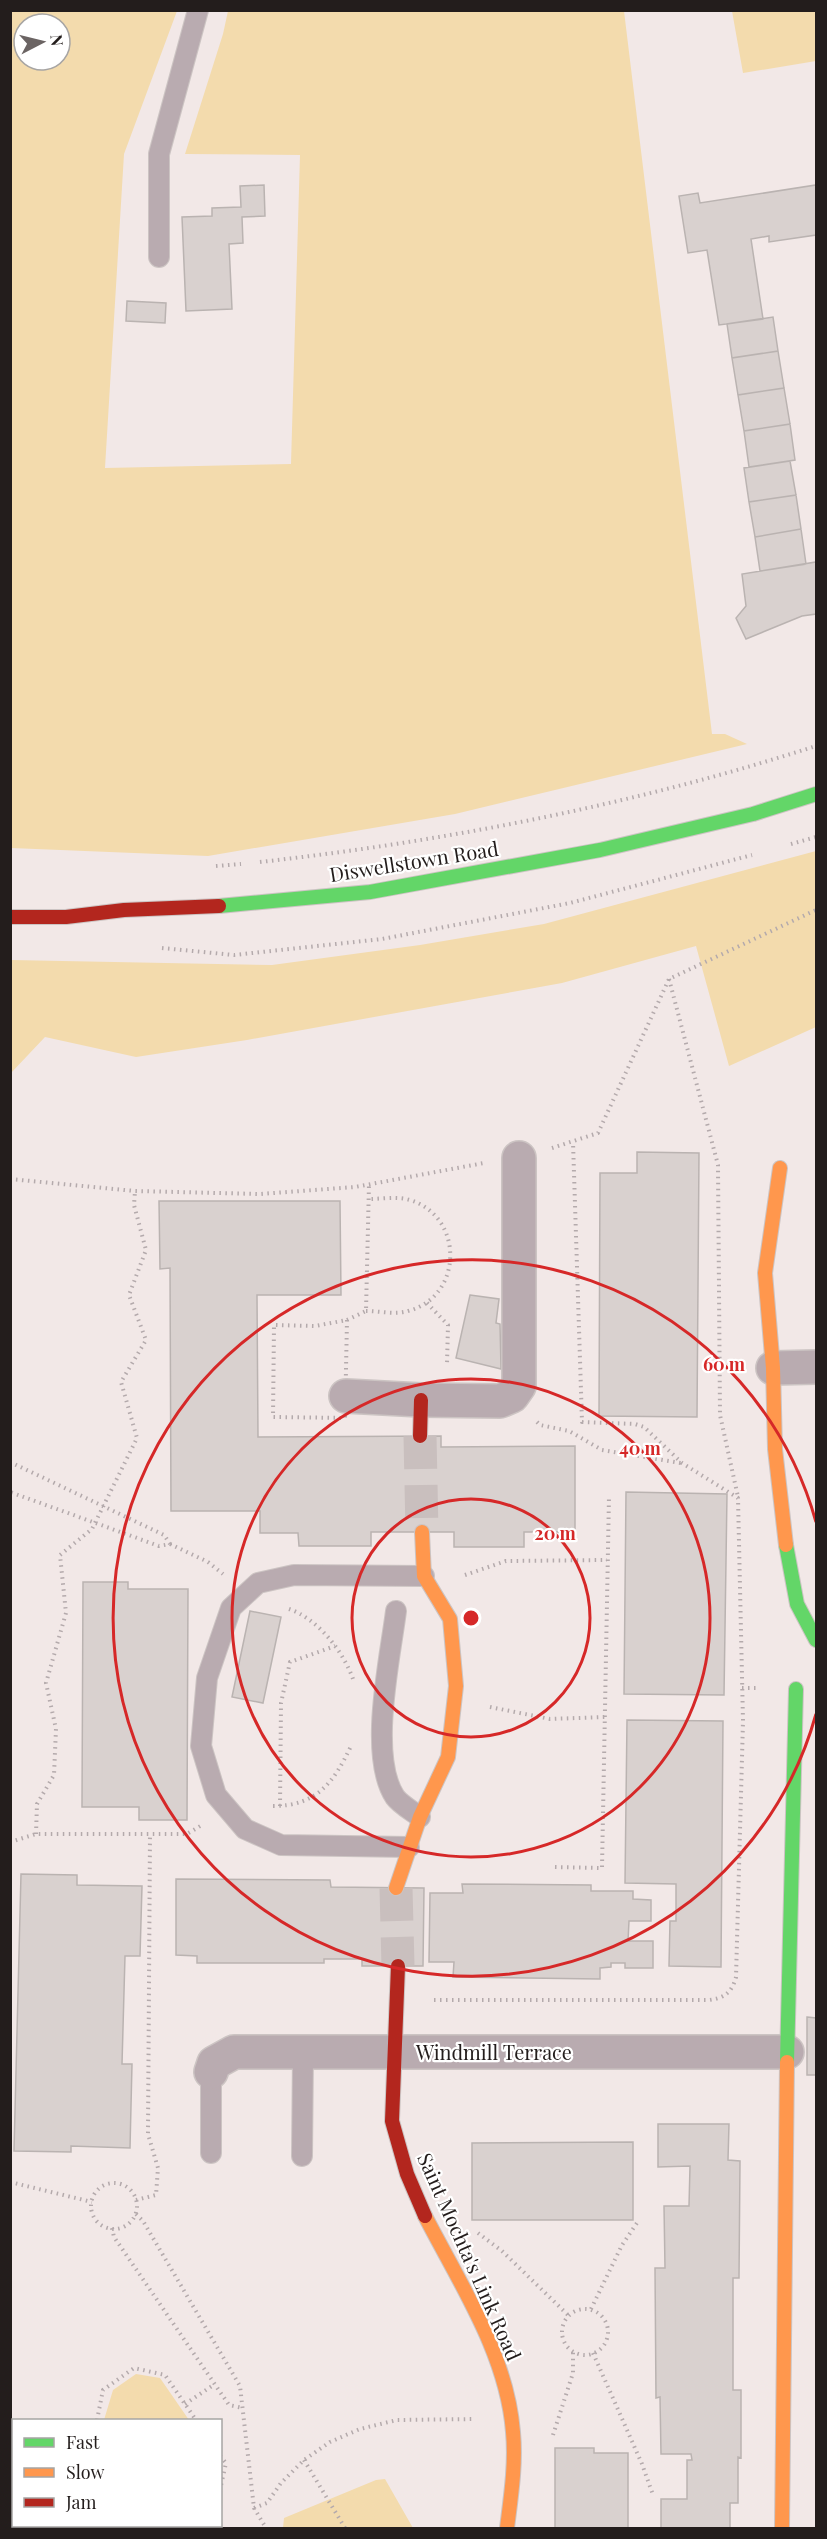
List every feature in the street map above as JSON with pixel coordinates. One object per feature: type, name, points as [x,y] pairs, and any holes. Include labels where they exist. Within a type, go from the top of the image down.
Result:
[{"type":"street","name":"Diswellstown Road","points":[[10,917],[66,917],[124,910],[220,906],[370,892],[600,850],[753,814],[816,794]]},
{"type":"street","points":[[346,1396],[501,1401],[512,1396],[519,1386],[519,1158]]},
{"type":"street","points":[[780,1168],[765,1273],[773,1368],[775,1449],[788,1564],[797,1604],[816,1637]]},
{"type":"street","points":[[773,1368],[816,1367]]},
{"type":"street","points":[[420,1436],[434,1400]]},
{"type":"street","points":[[396,1888],[420,1817],[448,1757],[456,1686],[450,1619],[427,1582],[422,1532]]},
{"type":"street","points":[[782,2529],[787,2052],[796,1689]]},
{"type":"street","name":"Saint Mochta's Link Road","points":[[398,1966],[391,2104],[395,2139],[430,2227],[482,2325],[504,2385],[513,2420],[514,2457],[507,2529]]},
{"type":"street","name":"Windmill Terrace","points":[[211,2072],[214,2063],[234,2052],[393,2054],[787,2052]]},
{"type":"lane","points":[[159,257],[159,154],[198,10]]},
{"type":"lane","points":[[409,1847],[280,1845],[245,1829],[216,1795],[201,1746],[207,1678],[231,1608],[258,1583],[294,1575],[427,1582]]},
{"type":"lane","points":[[396,1611],[383,1712],[383,1769],[395,1798],[420,1817]]},
{"type":"lane","points":[[302,2156],[303,2053]]},
{"type":"lane","points":[[211,2072],[211,2153]]},
{"type":"path","points":[[256,862],[315,856],[480,831],[596,806],[763,763],[816,746]]},
{"type":"path","points":[[210,868],[223,864],[244,864]]},
{"type":"path","points":[[10,1179],[135,1191],[260,1194],[369,1184],[519,1158],[573,1142],[597,1133],[669,979],[816,910]]},
{"type":"path","points":[[432,2000],[709,2000],[721,1999],[734,1986],[739,1903],[743,1721],[738,1498],[720,1415],[718,1165],[669,979]]},
{"type":"path","points":[[573,1142],[582,1422],[634,1424],[644,1427],[684,1464],[738,1498]]},
{"type":"path","points":[[366,1311],[369,1184]]},
{"type":"path","points":[[36,1834],[37,1804],[54,1775],[56,1729],[46,1683],[66,1613],[60,1555],[92,1529],[137,1438],[121,1382],[146,1340],[129,1295],[146,1250],[134,1205],[135,1191]]},
{"type":"path","points":[[347,1320],[345,1418],[273,1417],[274,1325],[315,1326],[347,1320],[366,1311],[395,1313],[409,1311],[427,1303],[447,1279],[451,1262],[447,1233],[437,1218],[424,1206],[410,1200],[369,1199]]},
{"type":"path","points":[[427,1303],[448,1325],[434,1400]]},
{"type":"path","points":[[512,1396],[540,1425],[569,1431],[602,1450],[684,1464]]},
{"type":"path","points":[[10,1462],[164,1535],[170,1544],[208,1562],[246,1593],[295,1611],[328,1635],[348,1664],[355,1682]]},
{"type":"path","points":[[10,1492],[159,1546],[170,1544]]},
{"type":"path","points":[[555,1867],[602,1868],[609,1496]]},
{"type":"path","points":[[427,1582],[506,1561],[607,1560]]},
{"type":"path","points":[[280,1806],[281,1703],[290,1662],[335,1646]]},
{"type":"path","points":[[453,1705],[503,1708],[550,1719],[605,1717]]},
{"type":"path","points":[[256,1834],[271,1806],[314,1798],[338,1775],[356,1736]]},
{"type":"path","points":[[10,1842],[36,1834],[188,1834],[228,1809]]},
{"type":"path","points":[[136,2200],[156,2195],[158,2168],[148,2134],[150,1834]]},
{"type":"path","points":[[10,2182],[92,2202]]},
{"type":"path","points":[[113,2183],[128,2187],[136,2200],[136,2214],[126,2225],[112,2228],[99,2222],[92,2209],[92,2202],[99,2188],[113,2183]]},
{"type":"path","points":[[136,2214],[143,2221],[240,2386],[254,2508],[266,2529]]},
{"type":"path","points":[[591,2309],[622,2246],[639,2220]]},
{"type":"path","points":[[112,2228],[114,2237],[230,2405],[243,2408]]},
{"type":"path","points":[[475,2231],[502,2251],[568,2315]]},
{"type":"path","points":[[591,2309],[604,2318],[608,2333],[602,2348],[593,2353],[580,2355],[567,2348],[561,2334],[562,2326],[568,2315],[576,2310],[591,2309]]},
{"type":"path","points":[[552,2439],[573,2373],[573,2352]]},
{"type":"path","points":[[593,2353],[653,2495]]},
{"type":"path","points":[[97,2419],[103,2391],[134,2368],[165,2374],[195,2419]]},
{"type":"path","points":[[184,2404],[215,2384]]},
{"type":"path","points":[[254,2508],[267,2502],[280,2483],[304,2460],[330,2442],[350,2433],[397,2420],[439,2418],[513,2420]]},
{"type":"path","points":[[222,2458],[226,2463],[222,2481]]},
{"type":"path","points":[[304,2460],[345,2529]]},
{"type":"shaded area","points":[[11,10],[177,11],[124,154],[105,468],[291,464],[300,155],[185,154],[223,34],[228,11],[624,11],[712,734],[725,734],[747,744],[455,814],[208,856],[11,848]]},
{"type":"shaded area","points":[[732,11],[816,11],[816,61],[743,73]]},
{"type":"shaded area","points":[[816,851],[816,1027],[729,1066],[696,946],[562,983],[247,1040],[136,1057],[45,1037],[11,1073],[11,960],[272,965],[420,945],[544,924]]},
{"type":"shaded area","points":[[136,2374],[160,2378],[188,2419],[104,2419],[113,2390]]},
{"type":"shaded area","points":[[385,2479],[413,2528],[283,2528],[284,2518],[376,2480]]},
{"type":"building","points":[[264,185],[265,216],[242,217],[243,243],[229,244],[232,309],[186,311],[182,217],[212,216],[212,208],[241,207],[240,186]]},
{"type":"building","points":[[816,185],[816,235],[769,242],[769,236],[751,239],[763,319],[719,325],[707,250],[688,253],[679,196],[698,193],[700,203]]},
{"type":"building","points":[[127,301],[166,303],[165,323],[126,321]]},
{"type":"building","points":[[773,317],[778,351],[732,358],[727,324]]},
{"type":"building","points":[[778,351],[784,388],[738,395],[732,358]]},
{"type":"building","points":[[784,388],[790,424],[744,431],[738,395]]},
{"type":"building","points":[[790,424],[795,460],[749,467],[744,431]]},
{"type":"building","points":[[790,461],[796,495],[749,502],[744,468]]},
{"type":"building","points":[[796,495],[801,529],[755,537],[749,502]]},
{"type":"building","points":[[801,529],[806,564],[760,571],[755,537]]},
{"type":"building","points":[[816,562],[816,614],[802,616],[746,639],[736,618],[746,606],[742,574]]},
{"type":"building","points":[[637,1152],[699,1153],[697,1417],[599,1416],[600,1173],[637,1173]]},
{"type":"building","points":[[159,1201],[340,1201],[341,1295],[257,1295],[258,1437],[441,1436],[441,1447],[575,1446],[575,1532],[524,1532],[524,1547],[454,1547],[454,1532],[371,1532],[371,1546],[299,1546],[298,1533],[260,1533],[260,1511],[171,1511],[170,1268],[160,1269]]},
{"type":"building","points":[[470,1295],[499,1299],[496,1323],[500,1324],[501,1369],[456,1358]]},
{"type":"building","points":[[626,1492],[727,1494],[724,1695],[624,1694]]},
{"type":"building","points":[[83,1582],[128,1582],[128,1589],[188,1589],[187,1820],[139,1820],[139,1807],[82,1807]]},
{"type":"building","points":[[250,1611],[281,1617],[263,1703],[232,1697]]},
{"type":"building","points":[[627,1720],[723,1721],[721,1967],[669,1966],[670,1921],[676,1921],[676,1884],[625,1883]]},
{"type":"building","points":[[21,1874],[77,1875],[77,1885],[142,1886],[140,1956],[125,1956],[122,2064],[132,2064],[130,2148],[71,2146],[71,2152],[14,2151]]},
{"type":"building","points":[[176,1879],[330,1880],[331,1887],[424,1888],[423,1966],[362,1966],[362,1959],[324,1959],[324,1963],[197,1963],[197,1956],[176,1955]]},
{"type":"building","points":[[462,1884],[591,1885],[591,1891],[633,1891],[633,1899],[651,1900],[651,1921],[629,1921],[628,1941],[653,1941],[653,1968],[625,1968],[625,1963],[611,1963],[611,1967],[600,1968],[600,1979],[453,1977],[454,1962],[429,1962],[430,1893],[463,1893]]},
{"type":"building","points":[[807,2017],[816,2018],[816,2075],[807,2075]]},
{"type":"building","points":[[658,2124],[729,2124],[728,2160],[740,2161],[739,2278],[733,2278],[733,2390],[741,2390],[741,2458],[738,2457],[738,2503],[730,2503],[730,2528],[661,2528],[661,2499],[687,2499],[687,2460],[692,2460],[691,2454],[661,2454],[660,2397],[656,2398],[655,2268],[665,2268],[664,2206],[689,2206],[690,2166],[658,2167]]},
{"type":"building","points":[[633,2142],[633,2220],[472,2220],[472,2143]]},
{"type":"building","points":[[555,2448],[594,2448],[594,2453],[628,2453],[628,2528],[555,2528]]},
{"type":"tunnel","points":[[420,1436],[422,1532]]},
{"type":"tunnel","points":[[396,1888],[398,1966]]},
{"type":"traffic: fast","points":[[219,906],[370,892],[600,850],[753,814],[816,794]]},
{"type":"traffic: fast","points":[[786,1545],[797,1604],[816,1640]]},
{"type":"traffic: fast","points":[[787,2062],[796,1689]]},
{"type":"traffic: slow","points":[[780,1168],[765,1273],[773,1368],[775,1449],[786,1545]]},
{"type":"traffic: slow","points":[[396,1888],[420,1817],[448,1757],[456,1686],[450,1619],[424,1576],[422,1532]]},
{"type":"traffic: slow","points":[[782,2528],[787,2062]]},
{"type":"traffic: slow","points":[[425,2216],[480,2320],[502,2375],[509,2403],[514,2444],[513,2480],[507,2528]]},
{"type":"traffic: jam","points":[[10,917],[66,917],[124,910],[219,906]]},
{"type":"traffic: jam","points":[[420,1436],[421,1400]]},
{"type":"traffic: jam","points":[[398,1966],[392,2121],[407,2174],[425,2216]]}]
